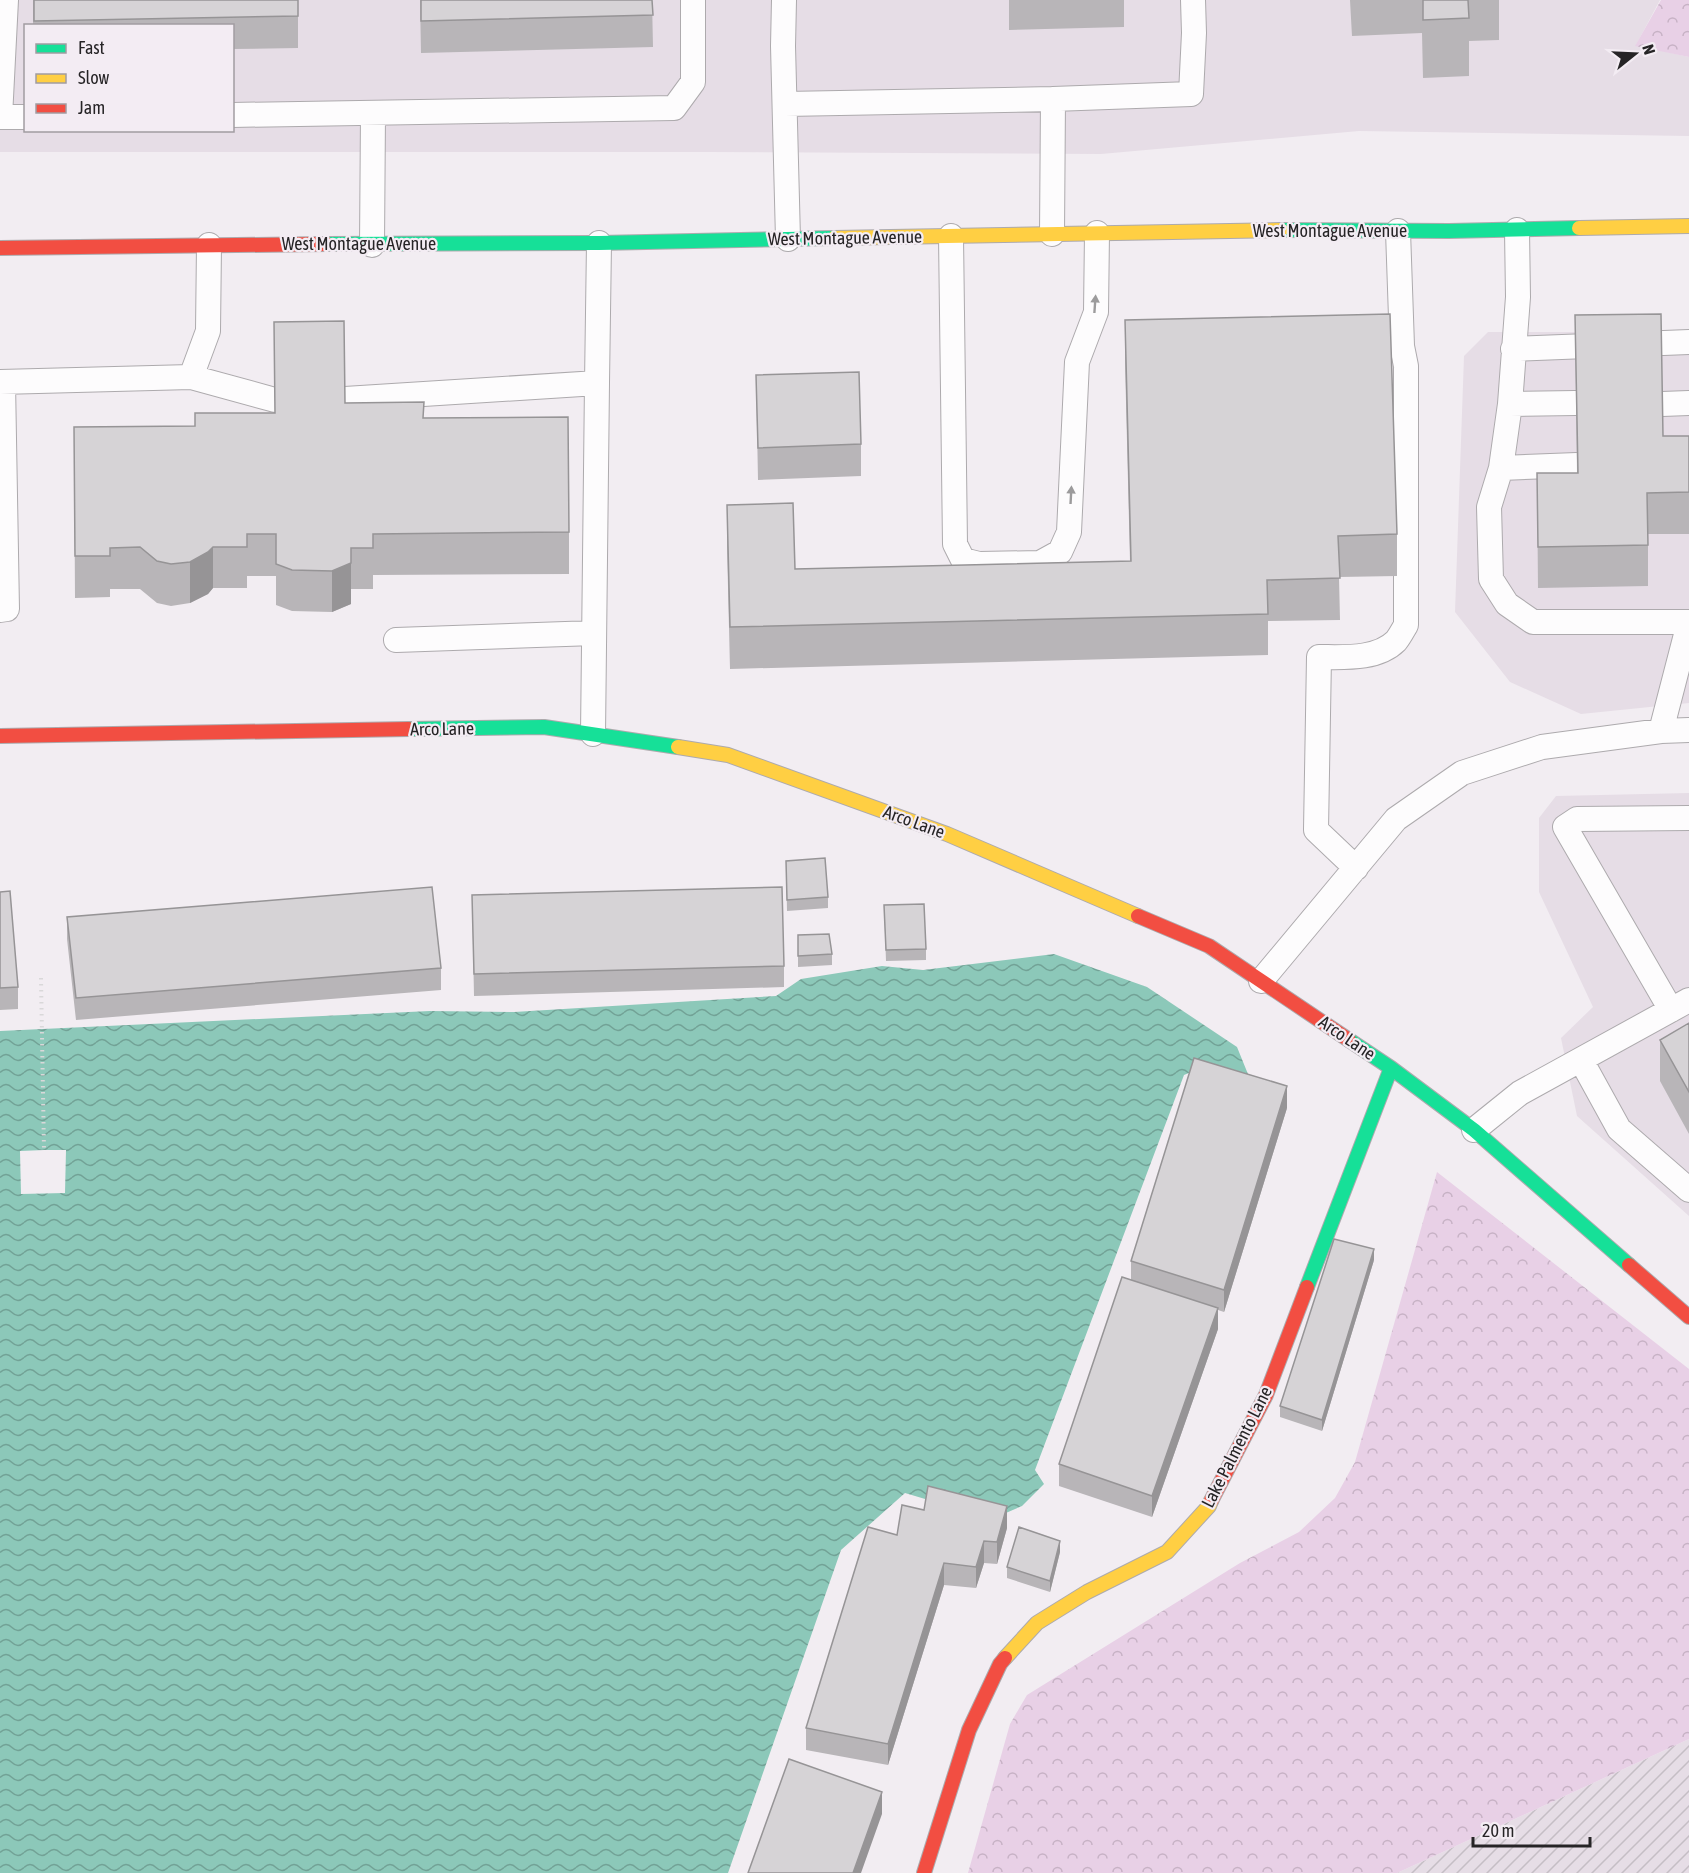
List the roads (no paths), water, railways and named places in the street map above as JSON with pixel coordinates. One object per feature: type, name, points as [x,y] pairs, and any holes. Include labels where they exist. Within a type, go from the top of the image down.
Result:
[{"type":"street","name":"West Montague Avenue","points":[[0,248],[598,243],[1253,230],[1516,230],[1689,226]]},
{"type":"street","name":"Arco Lane","points":[[0,736],[544,727],[728,755],[947,834],[1209,946],[1391,1068],[1474,1130],[1689,1317]]},
{"type":"street","name":"Lake Palmento Lane","points":[[924,1873],[969,1730],[1000,1664],[1037,1623],[1087,1592],[1167,1552],[1209,1506],[1266,1395],[1391,1068]]},
{"type":"lane","points":[[234,115],[674,108],[693,82],[693,0]]},
{"type":"lane","points":[[784,0],[788,239]]},
{"type":"lane","points":[[785,104],[1191,94],[1193,0]]},
{"type":"lane","points":[[4,1],[0,117],[24,117]]},
{"type":"lane","points":[[1052,234],[1053,99]]},
{"type":"lane","points":[[372,114],[372,245]]},
{"type":"lane","points":[[1516,230],[1518,297],[1510,404],[1501,468],[1489,507],[1491,579],[1507,604],[1533,622],[1689,623],[1661,731]]},
{"type":"lane","points":[[1356,868],[1316,830],[1319,657],[1358,656],[1378,652],[1395,642],[1406,625],[1406,366],[1402,346],[1398,231]]},
{"type":"lane","points":[[951,236],[955,544],[963,560],[979,564],[1040,563],[1060,552],[1070,532],[1077,362],[1096,312],[1097,233]]},
{"type":"lane","points":[[593,734],[598,243]]},
{"type":"lane","points":[[191,377],[208,331],[209,245]]},
{"type":"lane","points":[[1513,349],[1689,342]]},
{"type":"lane","points":[[0,610],[8,609],[2,382],[191,377],[275,400]]},
{"type":"lane","points":[[345,399],[597,382]]},
{"type":"lane","points":[[1510,404],[1576,403]]},
{"type":"lane","points":[[1662,404],[1689,404]]},
{"type":"lane","points":[[1501,468],[1577,465]]},
{"type":"lane","points":[[396,640],[594,633]]},
{"type":"lane","points":[[1261,981],[1396,819],[1462,773],[1542,747],[1661,731],[1689,730]]},
{"type":"lane","points":[[1474,1130],[1520,1094],[1680,1005],[1565,827],[1577,819],[1689,818]]},
{"type":"lane","points":[[1581,1060],[1618,1129],[1689,1190]]},
{"type":"water","points":[[1054,954],[1147,987],[1237,1047],[1252,1084],[1196,1070],[1184,1075],[1035,1470],[1044,1484],[1022,1506],[992,1519],[905,1493],[841,1550],[728,1873],[0,1873],[0,1031],[430,1011],[514,1012],[776,996],[801,979],[882,966],[923,970]]}]
